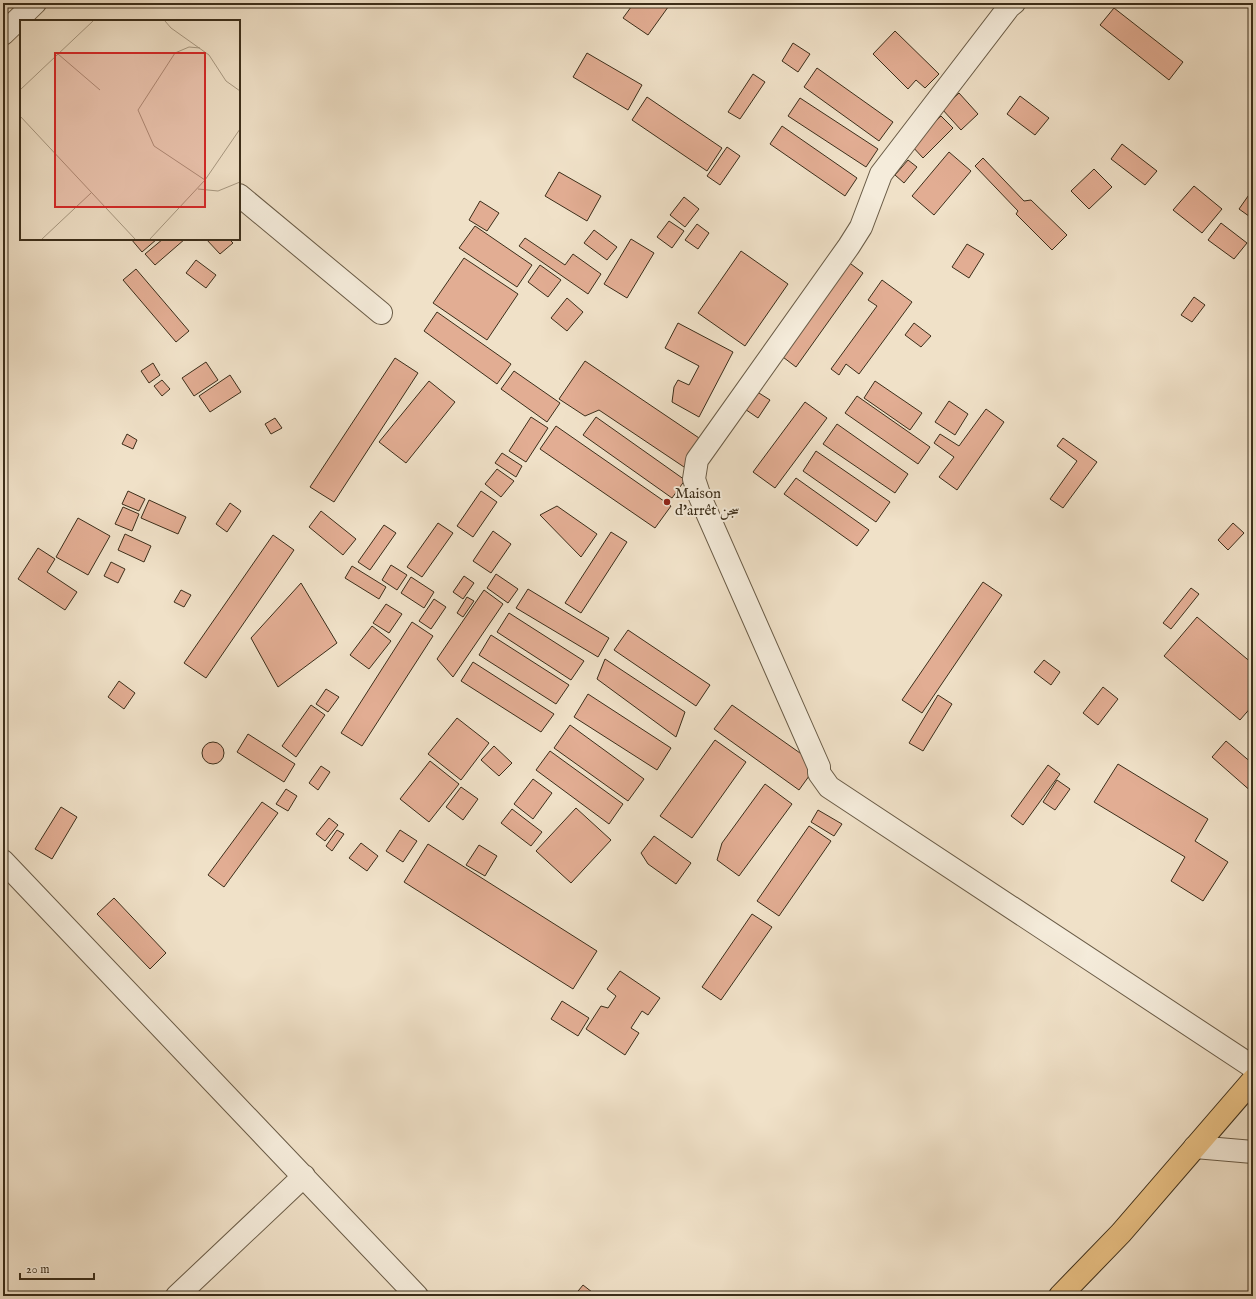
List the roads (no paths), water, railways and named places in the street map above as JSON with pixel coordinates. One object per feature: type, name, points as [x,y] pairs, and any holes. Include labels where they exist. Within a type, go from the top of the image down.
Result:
[{"type":"main road","points":[[1060,1296],[1121,1233],[1253,1080]]},
{"type":"street","points":[[1014,3],[1009,7],[881,174],[861,227],[697,460],[694,479],[700,497],[819,767],[819,773],[829,787],[1253,1067]]},
{"type":"street","points":[[21,20],[30,13]]},
{"type":"street","points":[[3,34],[20,21]]},
{"type":"street","points":[[240,196],[381,313]]},
{"type":"street","points":[[3,861],[417,1296]]},
{"type":"street","points":[[1195,1147],[1253,1152]]},
{"type":"street","points":[[177,1296],[304,1176]]},
{"type":"place","name":"Maison d'arrêt سجن","points":[[667,502]]}]
